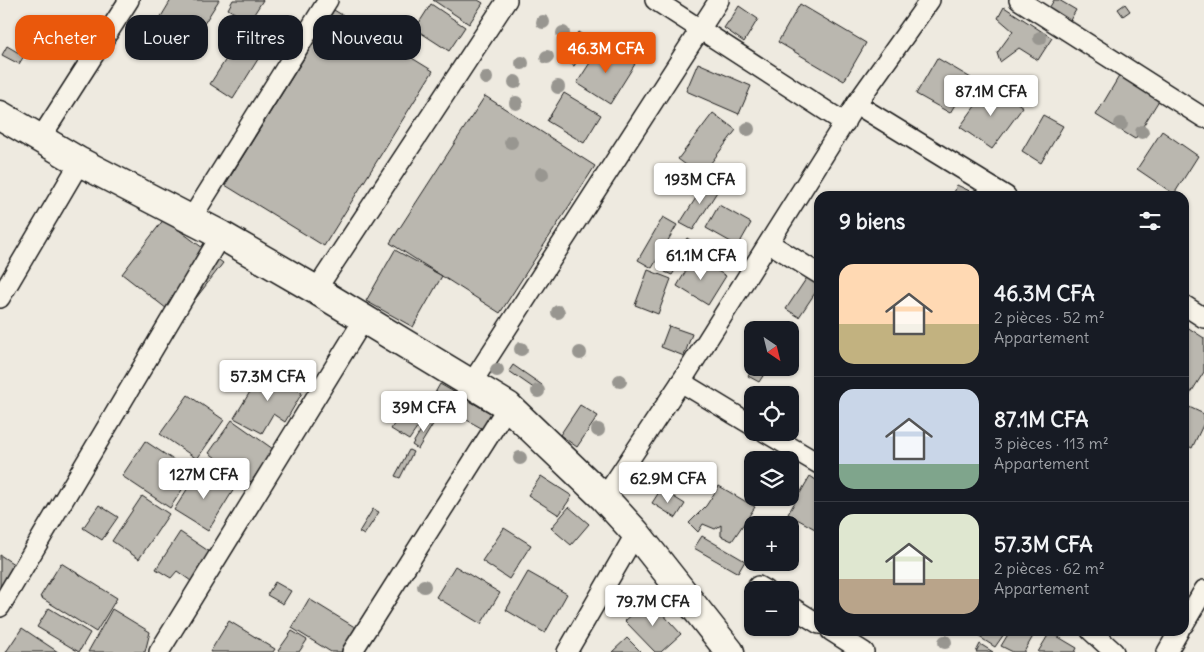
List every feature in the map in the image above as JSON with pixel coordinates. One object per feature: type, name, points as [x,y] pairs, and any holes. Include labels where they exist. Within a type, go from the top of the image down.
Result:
[{"type":"main road","points":[[0,114],[80,162],[221,235],[508,406],[604,498],[636,533],[728,651]]},
{"type":"street","points":[[40,139],[129,0]]},
{"type":"street","points":[[191,219],[328,0]]},
{"type":"street","points":[[316,290],[507,0]]},
{"type":"street","points":[[655,0],[845,123]]},
{"type":"street","points":[[471,384],[719,0]]},
{"type":"street","points":[[604,498],[681,382],[856,104],[930,0]]},
{"type":"street","points":[[1019,0],[1204,118]]},
{"type":"street","points":[[856,104],[998,191]]},
{"type":"street","points":[[0,298],[80,162]]},
{"type":"street","points":[[0,606],[221,235]]},
{"type":"street","points":[[768,243],[814,271]]},
{"type":"street","points":[[1189,308],[1204,318]]},
{"type":"street","points":[[159,652],[364,319]]},
{"type":"street","points":[[681,382],[744,420]]},
{"type":"street","points":[[352,652],[508,406]]},
{"type":"street","points":[[780,441],[814,461]]},
{"type":"street","points":[[567,652],[636,533]]},
{"type":"street","points":[[1189,616],[1204,590]]},
{"type":"street","points":[[799,612],[814,621]]},
{"type":"street","points":[[839,636],[864,652]]},
{"type":"street","points":[[1098,636],[1114,652]]},
{"type":"street","points":[[1166,652],[1176,636]]},
{"type":"building","points":[[171,0],[219,0],[208,17],[208,15],[162,15]]},
{"type":"building","points":[[233,0],[263,0],[253,15],[238,15],[228,9]]},
{"type":"building","points":[[433,0],[478,0],[483,3],[469,24]]},
{"type":"building","points":[[1054,0],[1059,0],[1076,10],[1069,22],[1048,10]]},
{"type":"building","points":[[431,4],[465,27],[449,51],[421,33],[421,20]]},
{"type":"building","points":[[800,4],[866,43],[844,81],[778,42]]},
{"type":"building","points":[[1125,4],[1130,11],[1123,16],[1118,9]]},
{"type":"building","points":[[739,6],[758,19],[744,42],[724,28]]},
{"type":"building","points":[[1004,7],[1052,38],[1038,60],[1019,48],[1000,62],[997,53],[1013,31],[998,18]]},
{"type":"building","points":[[334,10],[342,15],[331,15]]},
{"type":"building","points":[[578,32],[590,40],[574,66],[562,59]]},
{"type":"building","points":[[313,44],[313,60],[415,60],[433,71],[324,246],[225,185]]},
{"type":"building","points":[[602,44],[635,64],[610,104],[577,83]]},
{"type":"building","points":[[7,46],[15,51],[15,60],[22,60],[19,64],[2,55]]},
{"type":"building","points":[[937,58],[971,78],[950,113],[916,94]]},
{"type":"building","points":[[225,60],[257,60],[233,99],[210,84]]},
{"type":"building","points":[[698,63],[751,86],[739,114],[686,91]]},
{"type":"building","points":[[1121,73],[1161,97],[1135,139],[1096,115]]},
{"type":"building","points":[[991,84],[1023,107],[992,149],[960,127]]},
{"type":"building","points":[[564,93],[601,115],[584,143],[547,121]]},
{"type":"building","points":[[485,96],[595,166],[500,313],[390,243]]},
{"type":"building","points":[[713,113],[736,130],[701,176],[678,159]]},
{"type":"building","points":[[1043,115],[1063,126],[1041,163],[1022,151]]},
{"type":"building","points":[[1162,131],[1198,156],[1176,191],[1170,191],[1137,169]]},
{"type":"building","points":[[708,179],[720,187],[693,230],[680,223]]},
{"type":"building","points":[[957,185],[970,191],[955,191]]},
{"type":"building","points":[[719,205],[751,223],[738,246],[706,228]]},
{"type":"building","points":[[663,217],[677,225],[652,268],[638,260]]},
{"type":"building","points":[[164,219],[223,263],[180,319],[122,274]]},
{"type":"building","points":[[687,238],[693,242],[672,275],[665,272]]},
{"type":"building","points":[[395,250],[442,276],[413,327],[366,301]]},
{"type":"building","points":[[694,257],[726,276],[708,305],[677,286]]},
{"type":"building","points":[[648,270],[671,279],[658,314],[635,305]]},
{"type":"building","points":[[808,276],[814,280],[814,294],[799,317],[786,309]]},
{"type":"building","points":[[669,326],[692,334],[684,356],[661,347]]},
{"type":"building","points":[[1189,328],[1204,338],[1204,372],[1189,396]]},
{"type":"building","points":[[513,365],[542,385],[538,391],[509,371]]},
{"type":"building","points":[[264,369],[302,393],[285,422],[273,414],[262,433],[234,418]]},
{"type":"building","points":[[748,376],[763,376],[759,382]]},
{"type":"building","points":[[440,384],[492,414],[483,429],[431,400]]},
{"type":"building","points":[[188,395],[224,420],[197,459],[160,434]]},
{"type":"building","points":[[580,405],[598,416],[577,447],[560,435]]},
{"type":"building","points":[[1189,407],[1204,414],[1204,423],[1192,448],[1189,446]]},
{"type":"building","points":[[401,413],[420,424],[409,440],[391,429]]},
{"type":"building","points":[[429,417],[435,421],[418,449],[412,445]]},
{"type":"building","points":[[232,420],[273,449],[251,482],[209,453]]},
{"type":"building","points":[[145,441],[193,473],[170,508],[122,476]]},
{"type":"building","points":[[409,450],[413,452],[400,478],[395,476]]},
{"type":"building","points":[[200,469],[234,489],[208,531],[174,510]]},
{"type":"building","points":[[541,476],[572,496],[559,515],[528,495]]},
{"type":"building","points":[[810,476],[814,479],[814,528],[799,520],[799,516],[788,514],[793,506],[799,506],[799,495]]},
{"type":"building","points":[[719,486],[744,501],[744,506],[755,507],[749,516],[744,516],[744,523],[732,541],[721,536],[721,525],[715,529],[703,524],[698,532],[689,523],[706,506]]},
{"type":"building","points":[[661,489],[685,504],[676,518],[652,503]]},
{"type":"building","points":[[142,496],[169,514],[139,559],[112,541]]},
{"type":"building","points":[[99,505],[118,517],[102,540],[83,528]]},
{"type":"building","points":[[569,507],[589,524],[571,545],[551,528]]},
{"type":"building","points":[[373,509],[379,512],[364,535],[359,532]]},
{"type":"building","points":[[504,528],[531,545],[509,579],[482,561]]},
{"type":"building","points":[[180,532],[216,556],[198,586],[177,571],[171,578],[156,569]]},
{"type":"building","points":[[702,536],[744,560],[744,563],[738,573],[694,548]]},
{"type":"building","points":[[0,555],[20,568],[0,597]]},
{"type":"building","points":[[61,563],[117,598],[96,632],[40,597]]},
{"type":"building","points":[[455,566],[500,593],[481,624],[436,597]]},
{"type":"building","points":[[528,572],[567,594],[545,633],[506,610]]},
{"type":"building","points":[[275,582],[291,591],[283,604],[267,595]]},
{"type":"building","points":[[309,599],[366,634],[355,652],[331,652],[292,628]]},
{"type":"building","points":[[649,599],[681,634],[661,652],[655,652],[625,621]]},
{"type":"building","points":[[49,608],[90,633],[79,652],[37,627]]},
{"type":"building","points":[[112,609],[150,632],[145,652],[88,652]]},
{"type":"building","points":[[229,621],[275,649],[273,652],[210,652]]},
{"type":"building","points":[[22,628],[58,652],[6,652]]},
{"type":"building","points":[[292,631],[307,640],[299,652],[278,651]]},
{"type":"building","points":[[978,636],[1003,636],[995,647]]},
{"type":"building","points":[[1007,636],[1033,636],[1024,652],[1013,652],[1001,646]]},
{"type":"building","points":[[1048,636],[1057,636],[1077,648],[1075,652],[1038,652]]},
{"type":"building","points":[[627,638],[641,652],[612,652]]},
{"type":"building","points":[[980,644],[993,652],[976,652]]}]
